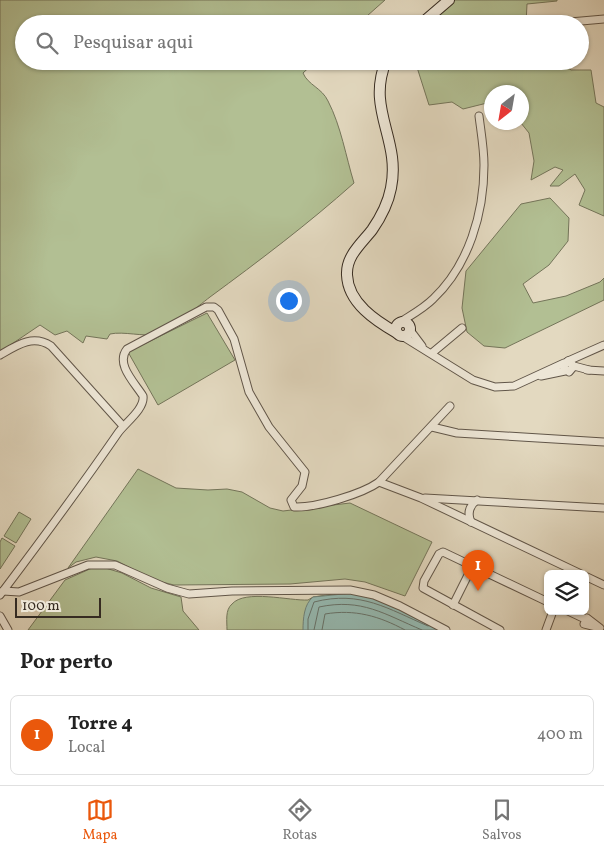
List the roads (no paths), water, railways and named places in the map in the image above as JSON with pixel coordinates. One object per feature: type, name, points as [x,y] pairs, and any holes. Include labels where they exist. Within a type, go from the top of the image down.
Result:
[{"type":"street","points":[[432,15],[449,0]]},
{"type":"street","points":[[589,20],[604,19]]},
{"type":"street","points":[[383,70],[378,84],[378,98],[394,156],[391,189],[382,215],[351,255],[347,276],[353,296],[374,317],[404,328],[429,351],[485,386],[514,386],[569,366],[586,353],[604,345]]},
{"type":"street","points":[[404,328],[417,312],[434,298],[457,268],[469,244],[478,219],[484,163],[479,116]]},
{"type":"street","points":[[2,593],[123,426],[141,405],[144,398],[122,359],[127,349],[206,307],[214,307],[234,340],[250,392],[269,427],[305,472],[305,480],[291,500],[292,506],[298,508],[358,494],[380,482],[450,406]]},
{"type":"street","points":[[429,351],[462,328]]},
{"type":"street","points":[[0,355],[26,341],[45,342],[51,346],[123,426]]},
{"type":"street","points":[[569,366],[604,371]]},
{"type":"street","points":[[432,427],[457,433],[604,442]]},
{"type":"street","points":[[380,482],[421,498],[572,570]]},
{"type":"street","points":[[421,498],[604,508]]},
{"type":"street","points":[[471,522],[469,510],[471,504],[477,500]]},
{"type":"street","points":[[423,588],[424,580],[441,552],[544,600]]},
{"type":"street","points":[[2,593],[19,592],[88,565],[115,565],[167,588],[189,594],[232,590],[350,590],[374,595],[446,630]]},
{"type":"street","points":[[453,605],[472,566]]},
{"type":"street","points":[[589,578],[604,585]]},
{"type":"street","points":[[416,584],[500,630]]},
{"type":"street","points":[[546,630],[552,615]]},
{"type":"street","points":[[573,615],[586,625],[602,629]]},
{"type":"street","points":[[0,616],[8,630]]},
{"type":"water","points":[[353,593],[374,596],[446,630],[303,630],[306,608],[313,597]]},
{"type":"place","name":"Torre 4","points":[[478,591]]}]
